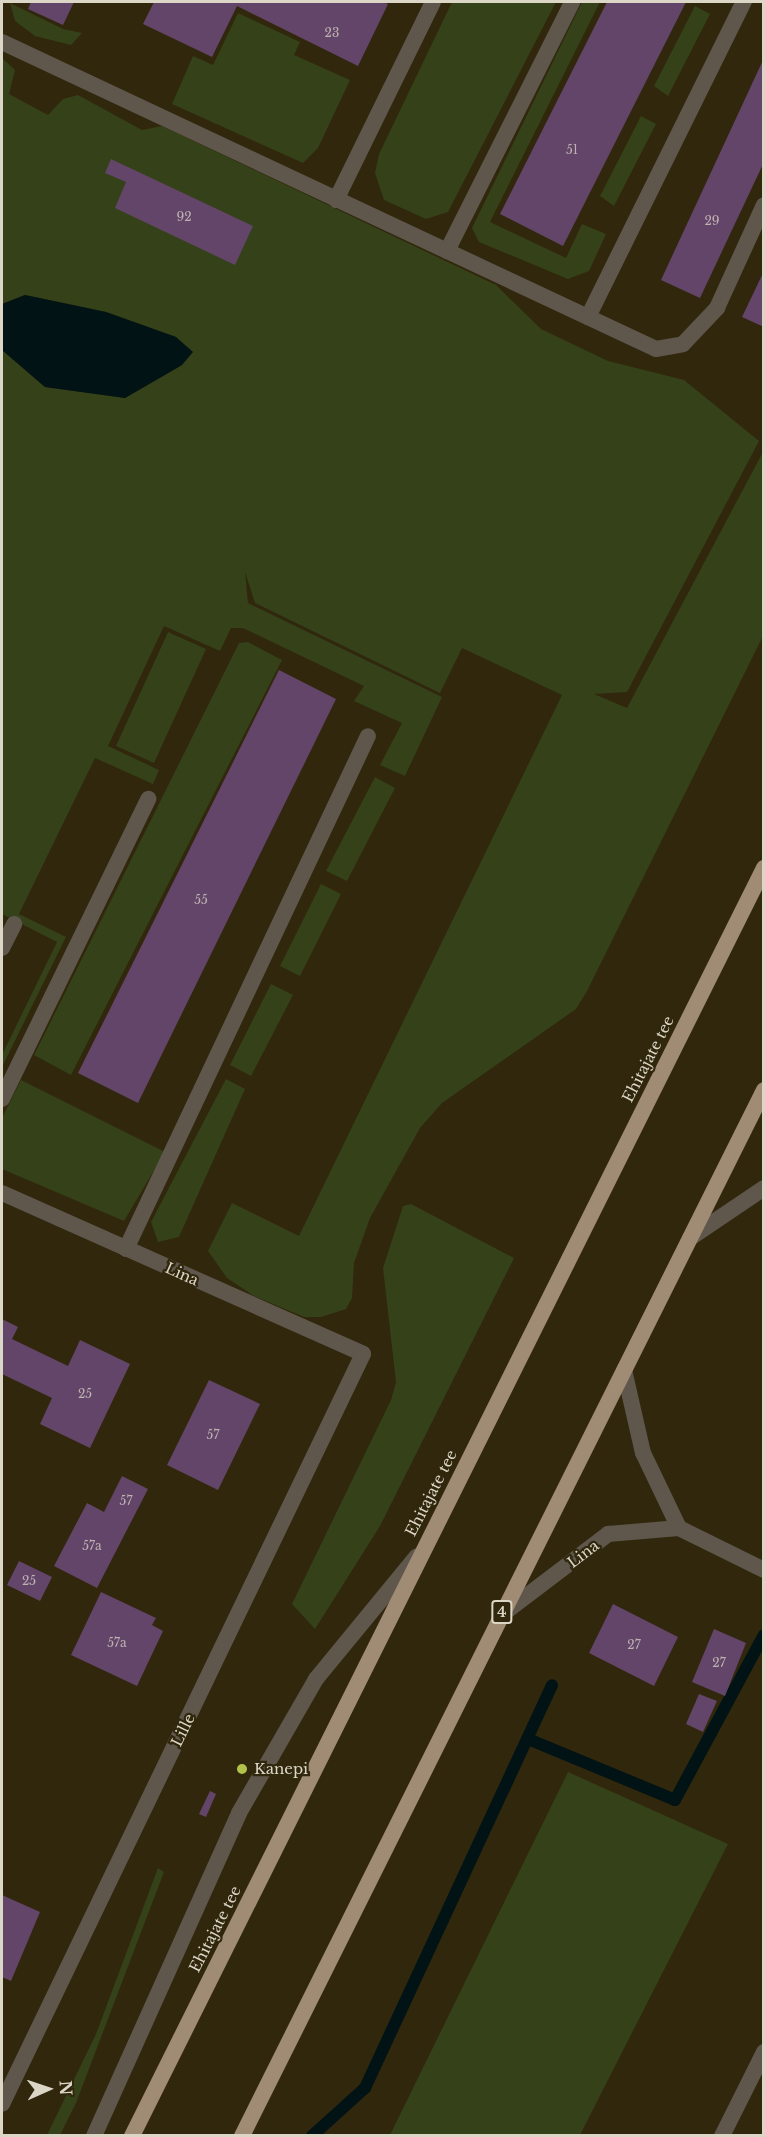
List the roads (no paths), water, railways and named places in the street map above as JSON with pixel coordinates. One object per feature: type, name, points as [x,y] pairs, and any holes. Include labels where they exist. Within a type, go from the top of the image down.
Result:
[{"type":"highway","name":"Ehitajate tee","points":[[132,2136],[764,868]]},
{"type":"highway","name":"4","points":[[242,2136],[764,1090]]},
{"type":"street","points":[[336,200],[433,2]]},
{"type":"street","points":[[447,251],[572,2]]},
{"type":"street","points":[[588,317],[744,2]]},
{"type":"street","points":[[2,42],[656,349],[683,344],[717,308],[764,205]]},
{"type":"street","points":[[126,1249],[368,736]]},
{"type":"street","points":[[2,1099],[148,799]]},
{"type":"street","points":[[2,948],[14,924]]},
{"type":"street","points":[[690,1238],[764,1188]]},
{"type":"street","name":"Lina","points":[[2,1193],[363,1354]]},
{"type":"street","name":"Lille","points":[[2,2104],[363,1354]]},
{"type":"street","points":[[624,1370],[643,1453],[679,1528],[764,1570]]},
{"type":"street","name":"Lina","points":[[501,1616],[608,1534],[679,1528]]},
{"type":"street","points":[[94,2136],[239,1813],[316,1679],[425,1546]]},
{"type":"street","points":[[722,2136],[764,2052]]},
{"type":"waterway","points":[[528,1739],[675,1800],[764,1635]]},
{"type":"waterway","points":[[312,2136],[365,2088],[552,1685]]},
{"type":"place","name":"Kanepi","points":[[242,1769]]}]
